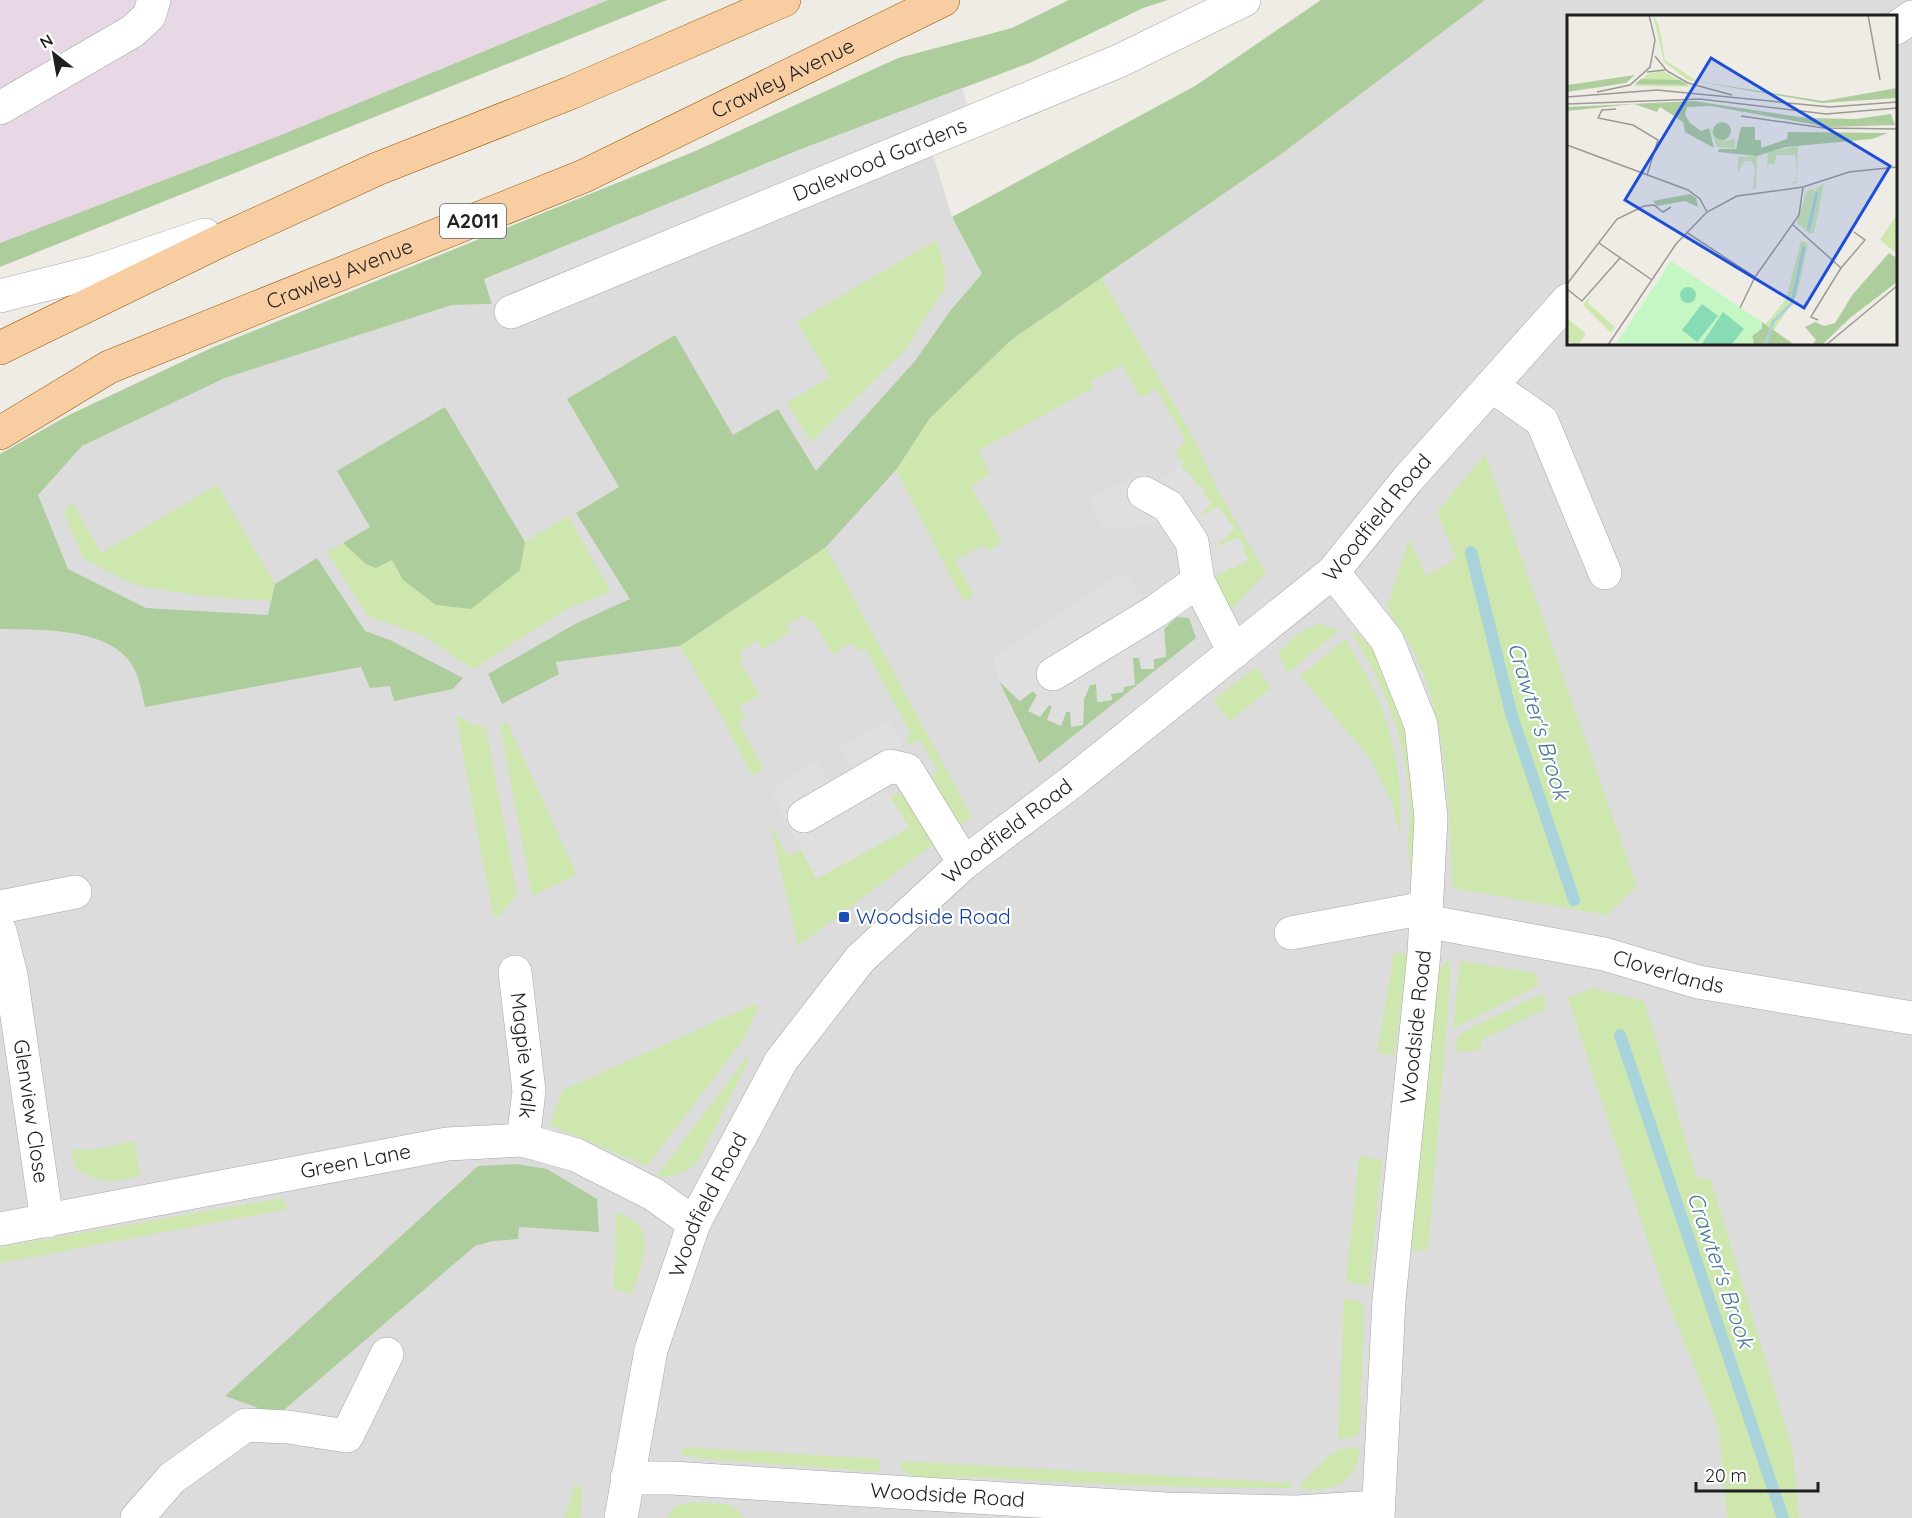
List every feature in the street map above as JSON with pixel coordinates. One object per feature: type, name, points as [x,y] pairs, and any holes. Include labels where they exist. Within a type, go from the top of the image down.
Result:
[{"type":"main road","points":[[0,348],[339,186],[570,93],[784,0]]},
{"type":"main road","name":"Crawley Avenue","points":[[0,433],[109,368],[584,176],[943,0]]},
{"type":"street","points":[[0,108],[133,31],[148,16],[154,0]]},
{"type":"street","name":"Dalewood Gardens","points":[[511,312],[1119,61],[1244,0]]},
{"type":"street","points":[[1897,27],[1912,17]]},
{"type":"street","points":[[0,296],[77,277],[150,255],[339,186]]},
{"type":"street","name":"Woodfield Road","points":[[621,1518],[651,1350],[694,1223],[781,1061],[860,959],[964,863],[1073,781],[1333,572],[1407,480],[1567,302]]},
{"type":"street","points":[[1492,386],[1542,421],[1605,573]]},
{"type":"street","points":[[1144,493],[1168,506],[1191,542],[1198,581],[1234,652]]},
{"type":"street","name":"Woodside Road","points":[[627,1478],[672,1478],[1165,1509],[1377,1512],[1389,1300],[1425,914],[1431,818],[1421,724],[1387,640],[1333,572]]},
{"type":"street","points":[[1053,674],[1156,611],[1198,581]]},
{"type":"street","points":[[804,816],[890,766],[907,770],[964,863]]},
{"type":"street","points":[[0,907],[75,892]]},
{"type":"street","points":[[1291,933],[1425,914]]},
{"type":"street","name":"Cloverlands","points":[[1425,914],[1604,954],[1698,982],[1912,1018]]},
{"type":"street","name":"Glenview Close","points":[[0,931],[10,975],[47,1221]]},
{"type":"street","name":"Magpie Walk","points":[[515,972],[529,1091],[523,1140]]},
{"type":"street","name":"Green Lane","points":[[0,1229],[447,1144],[523,1140],[576,1155],[653,1194],[694,1223]]},
{"type":"street","points":[[137,1518],[172,1478],[246,1425],[288,1427],[347,1436],[387,1354]]},
{"type":"shaded area","points":[[0,0],[608,0],[276,137],[0,243]]},
{"type":"shaded area","points":[[1485,0],[1912,0],[1912,1518],[0,1518],[0,494],[82,446],[225,378],[452,305],[492,304],[918,105],[952,217],[982,274],[1011,341],[1280,155]]},
{"type":"shaded area","points":[[962,88],[973,121],[511,312],[492,304],[484,279],[799,150]]},
{"type":"shaded area","points":[[1184,461],[1181,467],[1193,477],[1195,483],[1205,489],[1203,495],[1212,502],[1201,517],[1218,506],[1235,529],[1214,547],[1239,537],[1245,547],[1242,550],[1249,560],[1218,575],[1193,526],[1183,517],[1156,529],[1148,525],[1104,530],[1089,497],[1142,474],[1158,481]]},
{"type":"shaded area","points":[[1127,574],[1164,629],[1166,657],[1154,659],[1154,669],[1141,669],[1139,657],[1133,658],[1135,685],[1124,687],[1123,692],[1111,694],[1112,700],[1097,702],[1096,684],[1090,685],[1084,699],[1083,725],[1071,727],[1070,712],[1066,712],[1061,726],[1047,720],[1052,706],[1049,705],[1040,717],[1028,711],[1037,695],[1033,691],[1020,701],[999,681],[993,658],[1117,576]]},
{"type":"shaded area","points":[[889,720],[903,745],[871,766],[909,828],[816,879],[771,790],[817,760],[832,786],[854,773],[840,748]]},
{"type":"green space","points":[[608,0],[667,0],[0,267],[0,243],[276,137]]},
{"type":"green space","points":[[1069,0],[1168,0],[1143,8],[1032,62],[799,150],[485,280],[492,304],[452,305],[225,378],[82,446],[38,495],[68,569],[146,608],[268,615],[275,584],[317,558],[365,631],[390,640],[463,678],[453,689],[394,701],[390,686],[370,688],[361,667],[145,707],[135,670],[128,659],[102,641],[68,632],[0,629],[0,454],[69,415],[209,349],[693,152],[898,58],[1012,28]]},
{"type":"green space","points":[[1321,0],[1485,0],[1280,155],[1010,341],[930,418],[896,470],[826,547],[680,646],[556,662],[559,674],[502,704],[488,674],[575,624],[630,599],[576,513],[619,487],[567,399],[675,335],[733,435],[778,409],[816,471],[915,361],[950,311],[982,274],[952,217],[1195,86]]},
{"type":"green space","points":[[936,240],[945,270],[945,288],[905,350],[811,442],[787,403],[830,377],[797,322]]},
{"type":"green space","points":[[1102,278],[1192,436],[1219,493],[1266,573],[1225,616],[1209,589],[1218,575],[1248,560],[1242,550],[1245,547],[1212,548],[1235,528],[1199,518],[1201,495],[1197,484],[1181,467],[1184,461],[1175,455],[1185,439],[1156,389],[1141,398],[1122,365],[1090,381],[1093,388],[978,451],[990,474],[971,486],[1002,542],[988,551],[984,545],[955,560],[974,595],[964,602],[896,470],[930,418],[1010,341]]},
{"type":"green space","points":[[445,407],[525,542],[520,570],[471,609],[436,605],[403,580],[392,560],[376,568],[366,564],[343,543],[370,527],[337,471]]},
{"type":"green space","points":[[1485,454],[1637,886],[1607,915],[1452,888],[1448,798],[1435,711],[1415,654],[1387,607],[1409,539],[1426,576],[1456,559],[1437,512]]},
{"type":"green space","points":[[217,485],[275,584],[271,601],[201,596],[135,585],[83,558],[64,512],[72,502],[101,553]]},
{"type":"green space","points":[[568,516],[611,592],[568,608],[473,669],[424,636],[368,616],[327,552],[343,543],[366,564],[392,560],[403,580],[520,570],[525,542]]},
{"type":"green space","points":[[826,547],[972,817],[951,831],[923,781],[938,771],[920,740],[909,745],[906,739],[911,734],[865,648],[857,652],[851,642],[833,654],[812,620],[809,621],[804,615],[786,625],[791,632],[762,649],[757,640],[740,652],[744,660],[740,663],[760,695],[739,707],[745,717],[738,722],[764,769],[752,775],[719,712],[680,646]]},
{"type":"green space","points":[[1177,617],[1189,618],[1196,638],[1039,763],[999,681],[1019,701],[1033,691],[1038,695],[1040,717],[1048,705],[1052,706],[1048,720],[1061,725],[1066,712],[1070,712],[1083,725],[1084,699],[1090,685],[1096,684],[1098,702],[1112,700],[1110,694],[1123,692],[1133,658],[1154,659],[1166,656],[1164,629]]},
{"type":"green space","points":[[1320,624],[1339,630],[1288,673],[1278,654],[1296,635]]},
{"type":"green space","points":[[1354,631],[1369,644],[1387,670],[1414,752],[1417,866],[1410,887],[1409,790],[1401,743],[1386,698],[1352,634]]},
{"type":"green space","points":[[1345,639],[1372,686],[1389,732],[1399,780],[1400,834],[1392,803],[1371,760],[1300,676]]},
{"type":"green space","points":[[1256,667],[1271,688],[1230,721],[1213,700]]},
{"type":"green space","points":[[456,715],[473,725],[486,727],[517,895],[498,917],[493,916]]},
{"type":"green space","points":[[507,722],[577,875],[532,896],[500,725]]},
{"type":"green space","points":[[898,793],[905,793],[935,837],[933,845],[798,946],[770,824],[788,856],[802,849],[816,879],[909,828],[890,797]]},
{"type":"green space","points":[[1394,953],[1408,954],[1394,1055],[1377,1053]]},
{"type":"green space","points":[[1448,959],[1451,972],[1428,1250],[1408,1251],[1438,973]]},
{"type":"green space","points":[[1460,961],[1535,973],[1539,985],[1453,1029]]},
{"type":"green space","points":[[1592,988],[1644,1001],[1697,1178],[1711,1180],[1793,1451],[1799,1518],[1727,1518],[1719,1428],[1666,1297],[1568,998]]},
{"type":"green space","points":[[1542,993],[1547,1008],[1481,1040],[1482,1049],[1458,1053],[1455,1040],[1463,1032]]},
{"type":"green space","points":[[755,1004],[758,1007],[744,1039],[647,1166],[550,1125],[563,1090]]},
{"type":"green space","points":[[746,1058],[750,1058],[699,1160],[679,1174],[656,1177]]},
{"type":"green space","points":[[135,1141],[140,1176],[106,1181],[91,1177],[75,1167],[71,1150],[97,1149]]},
{"type":"green space","points":[[1359,1156],[1382,1160],[1369,1286],[1346,1281]]},
{"type":"green space","points":[[516,1164],[547,1169],[597,1199],[599,1232],[519,1227],[518,1239],[493,1241],[475,1246],[278,1415],[225,1396],[478,1166]]},
{"type":"green space","points":[[282,1198],[288,1209],[0,1263],[0,1247]]},
{"type":"green space","points":[[616,1213],[630,1218],[639,1225],[643,1235],[645,1246],[643,1258],[632,1294],[614,1289]]},
{"type":"green space","points":[[1344,1299],[1358,1301],[1364,1306],[1360,1432],[1354,1437],[1338,1439]]},
{"type":"green space","points":[[683,1447],[880,1459],[879,1472],[703,1459],[684,1456],[681,1453]]},
{"type":"green space","points":[[1360,1447],[1354,1469],[1342,1483],[1324,1489],[1301,1489],[1300,1484],[1336,1450]]},
{"type":"green space","points":[[901,1461],[1292,1483],[1291,1488],[1212,1487],[1094,1484],[976,1477],[936,1478],[907,1473],[901,1469]]},
{"type":"green space","points":[[575,1485],[582,1487],[581,1518],[564,1518]]},
{"type":"green space","points":[[700,1502],[730,1504],[745,1518],[667,1518],[677,1507]]},
{"type":"waterway","name":"Crawter's Brook","points":[[1471,552],[1512,716],[1574,900]]},
{"type":"waterway","name":"Crawter's Brook","points":[[1620,1035],[1783,1518]]},
{"type":"place","name":"Woodside Road","points":[[844,917]]}]
